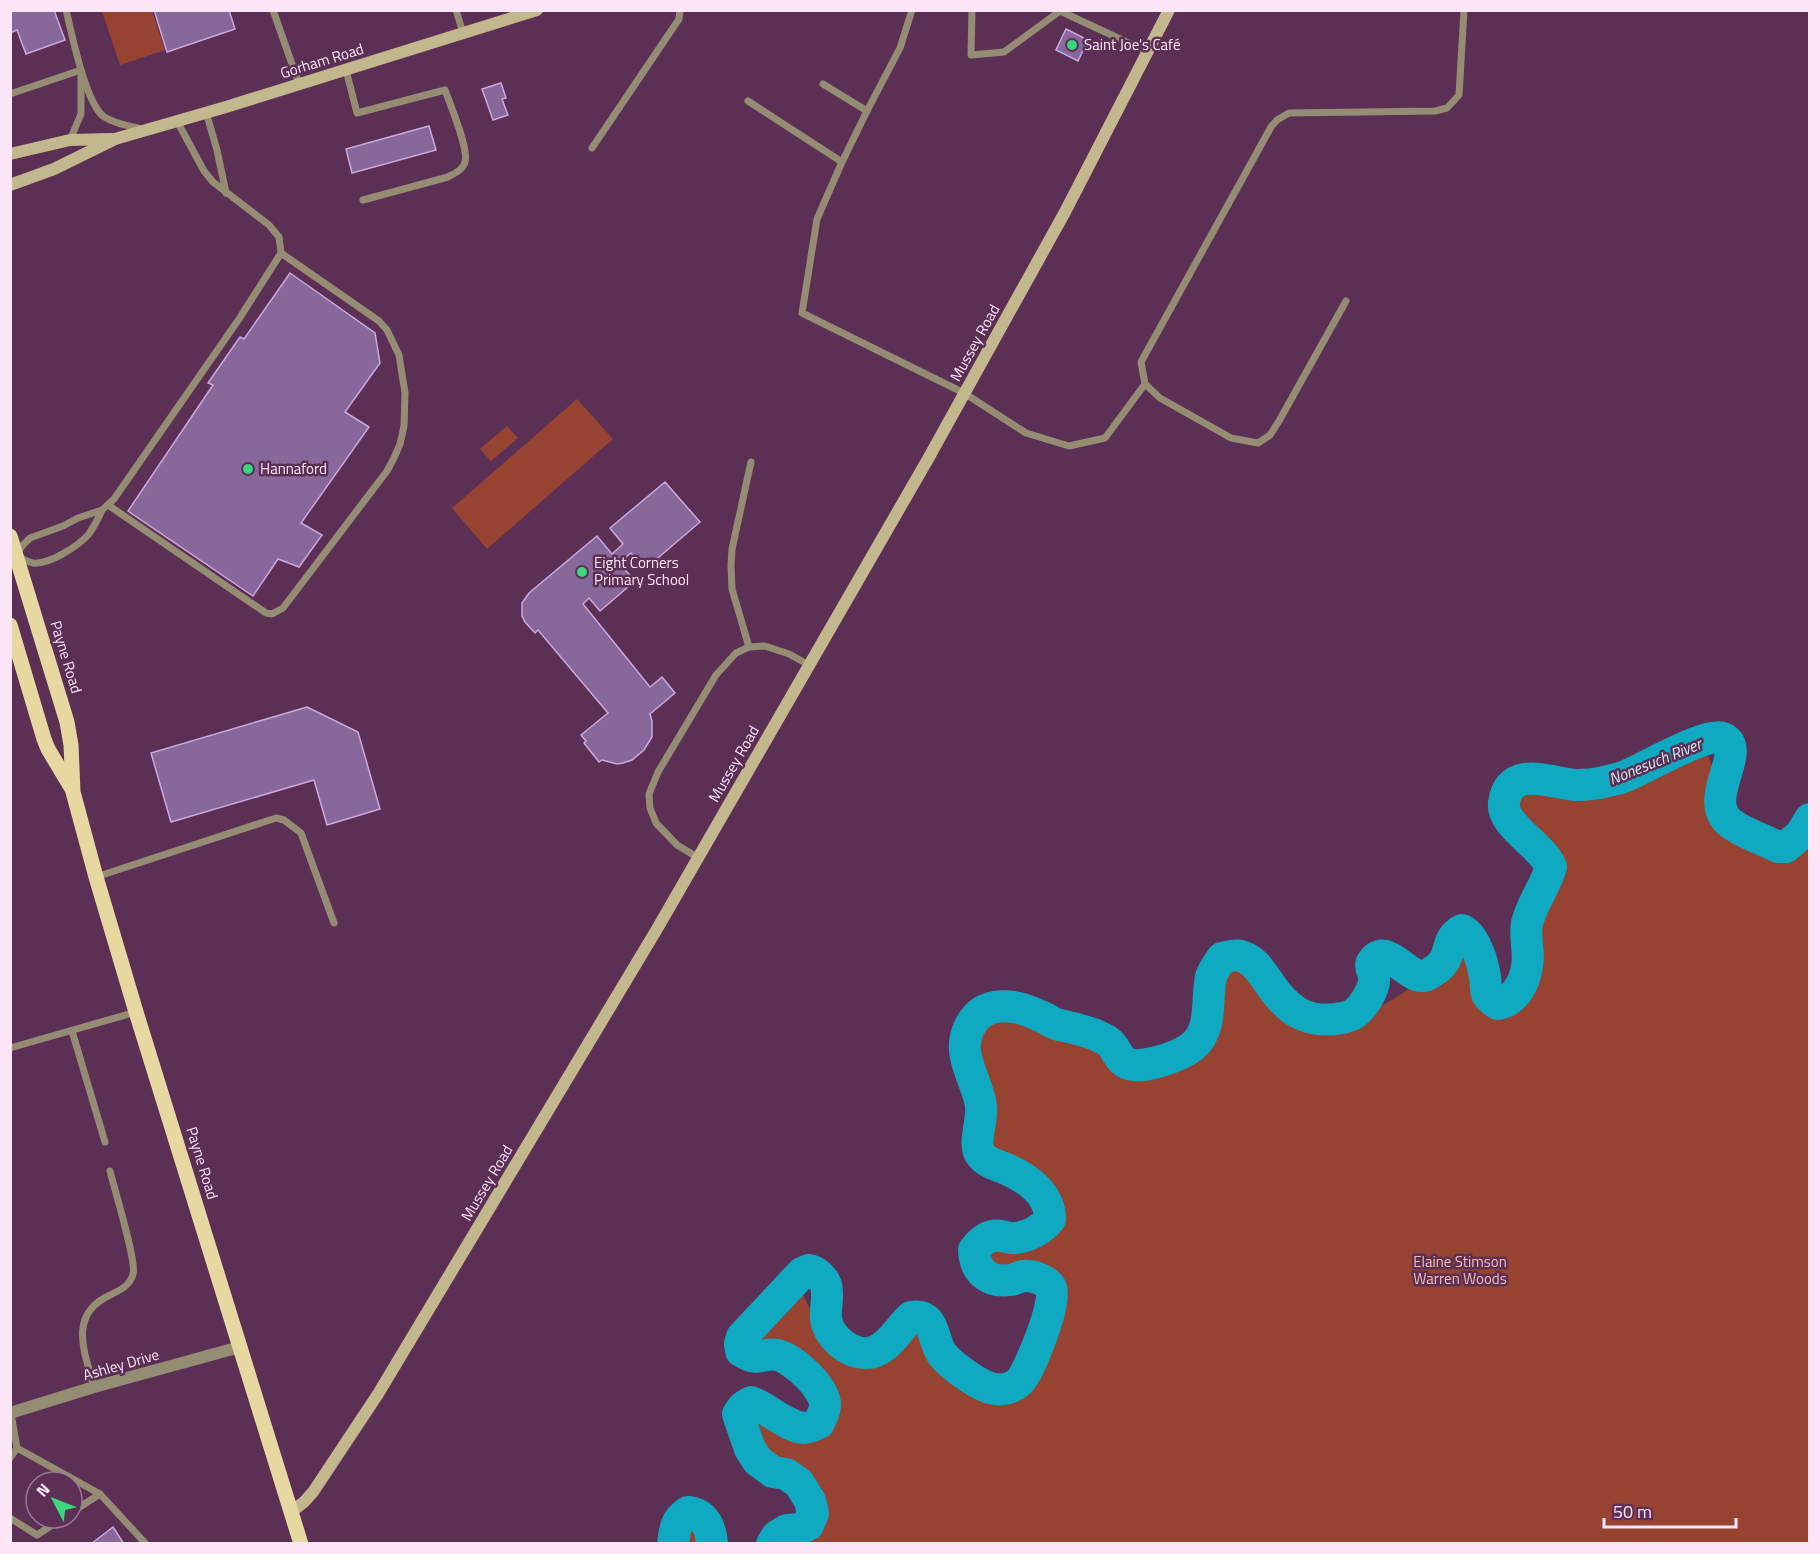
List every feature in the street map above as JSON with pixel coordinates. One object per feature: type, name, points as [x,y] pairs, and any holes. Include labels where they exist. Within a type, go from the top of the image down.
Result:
[{"type":"main road","name":"Payne Road","points":[[10,536],[13,555],[67,722],[71,744],[73,792],[96,877],[301,1544]]},
{"type":"main road","name":"Payne Road","points":[[10,625],[44,739],[73,792]]},
{"type":"street","name":"Gorham Road","points":[[10,184],[54,169],[115,139],[145,129],[346,70],[537,10]]},
{"type":"street","name":"Mussey Road","points":[[291,1512],[313,1492],[378,1394],[651,939],[964,393],[1065,212],[1169,10]]},
{"type":"street","name":"Gorham Road","points":[[10,154],[70,140],[115,139]]},
{"type":"street","name":"Ashley Drive","points":[[11,1413],[94,1387],[240,1347]]},
{"type":"lane","points":[[66,10],[81,70],[96,108],[103,116],[116,122],[145,129]]},
{"type":"lane","points":[[273,10],[299,84]]},
{"type":"lane","points":[[456,10],[463,33]]},
{"type":"lane","points":[[592,148],[679,19],[680,10]]},
{"type":"lane","points":[[912,10],[900,48],[842,162],[817,219],[802,313],[964,393],[1026,433],[1069,446],[1105,438],[1145,384]]},
{"type":"lane","points":[[972,10],[971,55],[1004,52],[1061,11],[1148,52]]},
{"type":"lane","points":[[1346,301],[1279,421],[1270,435],[1258,443],[1231,438],[1161,398],[1145,384],[1141,362],[1271,127],[1277,120],[1289,113],[1435,111],[1447,108],[1458,95],[1464,10]]},
{"type":"lane","points":[[10,94],[81,70]]},
{"type":"lane","points":[[70,140],[81,114],[81,70]]},
{"type":"lane","points":[[346,70],[357,113],[445,90],[466,151],[465,163],[459,171],[448,177],[363,200]]},
{"type":"lane","points":[[823,84],[867,111]]},
{"type":"lane","points":[[748,101],[842,162]]},
{"type":"lane","points":[[206,112],[226,193]]},
{"type":"lane","points":[[105,508],[30,538],[13,555],[28,562],[48,561],[66,552],[86,537],[239,319],[281,253],[281,240],[276,231],[226,193],[204,171],[177,121]]},
{"type":"lane","points":[[105,508],[266,613],[272,614],[283,608],[387,471],[400,444],[404,426],[404,382],[395,345],[387,330],[372,315],[281,253]]},
{"type":"lane","points":[[749,646],[732,589],[731,565],[732,549],[751,462]]},
{"type":"lane","points":[[697,857],[677,845],[659,828],[652,815],[649,794],[658,772],[716,675],[736,653],[749,646],[765,646],[789,654],[808,665]]},
{"type":"lane","points":[[96,877],[276,818],[292,824],[301,833],[334,923]]},
{"type":"lane","points":[[10,1048],[136,1012]]},
{"type":"lane","points":[[72,1030],[105,1142]]},
{"type":"lane","points":[[94,1387],[81,1336],[84,1319],[95,1304],[127,1285],[133,1275],[134,1267],[110,1171]]},
{"type":"lane","points":[[10,1458],[16,1448],[11,1413]]},
{"type":"lane","points":[[16,1448],[100,1494],[146,1544]]},
{"type":"lane","points":[[84,1504],[100,1494]]},
{"type":"lane","points":[[10,1518],[24,1527]]},
{"type":"lane","points":[[29,1530],[37,1535],[45,1530]]},
{"type":"green space","points":[[102,11],[152,11],[165,50],[120,65]]},
{"type":"green space","points":[[577,399],[613,439],[487,549],[452,508]]},
{"type":"green space","points":[[507,426],[518,438],[491,461],[480,449]]},
{"type":"green space","name":"Elaine Stimson Warren Woods","points":[[1703,753],[1708,756],[1715,773],[1713,808],[1726,827],[1769,845],[1792,847],[1798,845],[1809,835],[1809,1543],[781,1543],[790,1533],[814,1518],[819,1504],[817,1493],[801,1473],[781,1470],[762,1457],[750,1437],[750,1422],[754,1416],[789,1426],[799,1425],[823,1417],[832,1410],[834,1405],[828,1387],[802,1361],[783,1352],[759,1351],[759,1340],[785,1309],[793,1289],[799,1287],[801,1289],[809,1308],[823,1330],[849,1354],[860,1358],[882,1353],[893,1346],[908,1330],[925,1327],[929,1343],[947,1369],[958,1380],[985,1393],[999,1394],[1013,1391],[1031,1377],[1058,1319],[1062,1303],[1060,1283],[1027,1270],[994,1265],[986,1261],[982,1248],[999,1241],[1042,1232],[1051,1227],[1060,1215],[1055,1196],[1041,1180],[1007,1163],[995,1153],[991,1139],[989,1088],[974,1040],[977,1029],[984,1021],[1001,1015],[1023,1015],[1063,1037],[1106,1050],[1128,1066],[1151,1071],[1174,1064],[1194,1051],[1202,1042],[1219,1009],[1226,963],[1244,964],[1273,995],[1295,1011],[1317,1019],[1339,1020],[1360,1015],[1402,994],[1442,966],[1459,942],[1468,944],[1477,974],[1486,992],[1501,1001],[1513,1000],[1526,993],[1533,980],[1537,964],[1533,936],[1534,925],[1558,874],[1561,862],[1558,853],[1551,845],[1526,825],[1520,817],[1516,807],[1517,793],[1530,786],[1577,791],[1600,791],[1624,787],[1669,770],[1690,757]]},
{"type":"green space","points":[[696,1526],[701,1528],[704,1543],[682,1543],[685,1532]]},
{"type":"building","points":[[15,10],[54,10],[65,40],[26,54],[17,30],[10,33],[10,13]]},
{"type":"building","points":[[154,10],[229,10],[235,29],[167,52]]},
{"type":"building","name":"Saint Joe's Café","points":[[1066,29],[1088,40],[1078,61],[1056,50]]},
{"type":"building","points":[[501,83],[506,98],[502,99],[508,115],[493,120],[482,89]]},
{"type":"building","points":[[429,126],[436,150],[352,173],[346,149]]},
{"type":"building","name":"Hannaford","points":[[290,273],[375,333],[380,363],[345,412],[369,427],[301,523],[322,535],[299,567],[278,559],[253,596],[128,511],[213,385],[208,383],[240,337],[244,339]]},
{"type":"building","points":[[665,482],[700,522],[645,569],[631,553],[619,563],[635,581],[600,611],[589,598],[583,604],[650,687],[662,677],[675,693],[650,714],[652,737],[644,750],[632,760],[623,763],[617,764],[602,760],[599,762],[584,743],[586,741],[581,735],[608,713],[538,630],[535,633],[525,622],[522,616],[522,603],[529,593],[597,536],[612,554],[623,544],[610,528]]},
{"type":"building","points":[[307,707],[358,732],[380,809],[327,825],[314,780],[171,822],[151,753]]},
{"type":"building","points":[[113,1527],[124,1544],[91,1544]]},
{"type":"waterway","name":"Nonesuch River","points":[[772,1544],[777,1536],[787,1530],[800,1529],[808,1525],[813,1513],[810,1501],[799,1483],[786,1474],[773,1472],[758,1461],[750,1449],[738,1414],[751,1402],[784,1421],[807,1428],[819,1423],[824,1412],[824,1398],[807,1375],[792,1362],[772,1354],[752,1356],[741,1351],[740,1344],[742,1337],[802,1273],[809,1270],[823,1280],[827,1289],[828,1326],[838,1341],[853,1351],[870,1353],[878,1350],[888,1343],[911,1317],[919,1317],[929,1323],[942,1354],[964,1374],[990,1388],[1006,1389],[1020,1381],[1036,1350],[1051,1306],[1051,1288],[1043,1280],[1031,1276],[1013,1280],[990,1278],[980,1270],[975,1258],[974,1250],[986,1238],[993,1236],[1023,1237],[1038,1230],[1050,1219],[1046,1201],[1035,1187],[1020,1176],[988,1161],[978,1150],[981,1106],[965,1048],[969,1028],[975,1018],[983,1012],[1001,1006],[1031,1012],[1056,1024],[1102,1038],[1111,1044],[1124,1062],[1144,1065],[1180,1054],[1199,1039],[1204,1031],[1208,1014],[1211,977],[1222,958],[1236,955],[1253,962],[1289,1007],[1307,1017],[1329,1020],[1351,1016],[1361,1007],[1373,987],[1374,978],[1371,965],[1378,956],[1391,958],[1411,972],[1425,976],[1444,961],[1452,939],[1462,930],[1467,933],[1478,950],[1486,990],[1493,1001],[1498,1004],[1514,995],[1524,978],[1528,961],[1527,923],[1551,867],[1540,851],[1515,827],[1505,811],[1504,803],[1514,783],[1523,779],[1577,785],[1601,783],[1626,776],[1690,745],[1715,737],[1723,738],[1729,744],[1731,753],[1720,801],[1722,812],[1729,822],[1746,833],[1778,847],[1786,847],[1801,834],[1810,819]]},
{"type":"waterway","name":"Nonesuch River","points":[[673,1544],[678,1522],[688,1512],[703,1519],[710,1533],[712,1544]]},
{"type":"place","name":"Saint Joe's Café","points":[[1072,45]]},
{"type":"place","name":"Hannaford","points":[[248,469]]},
{"type":"place","name":"Eight Corners Primary School","points":[[582,572]]}]
